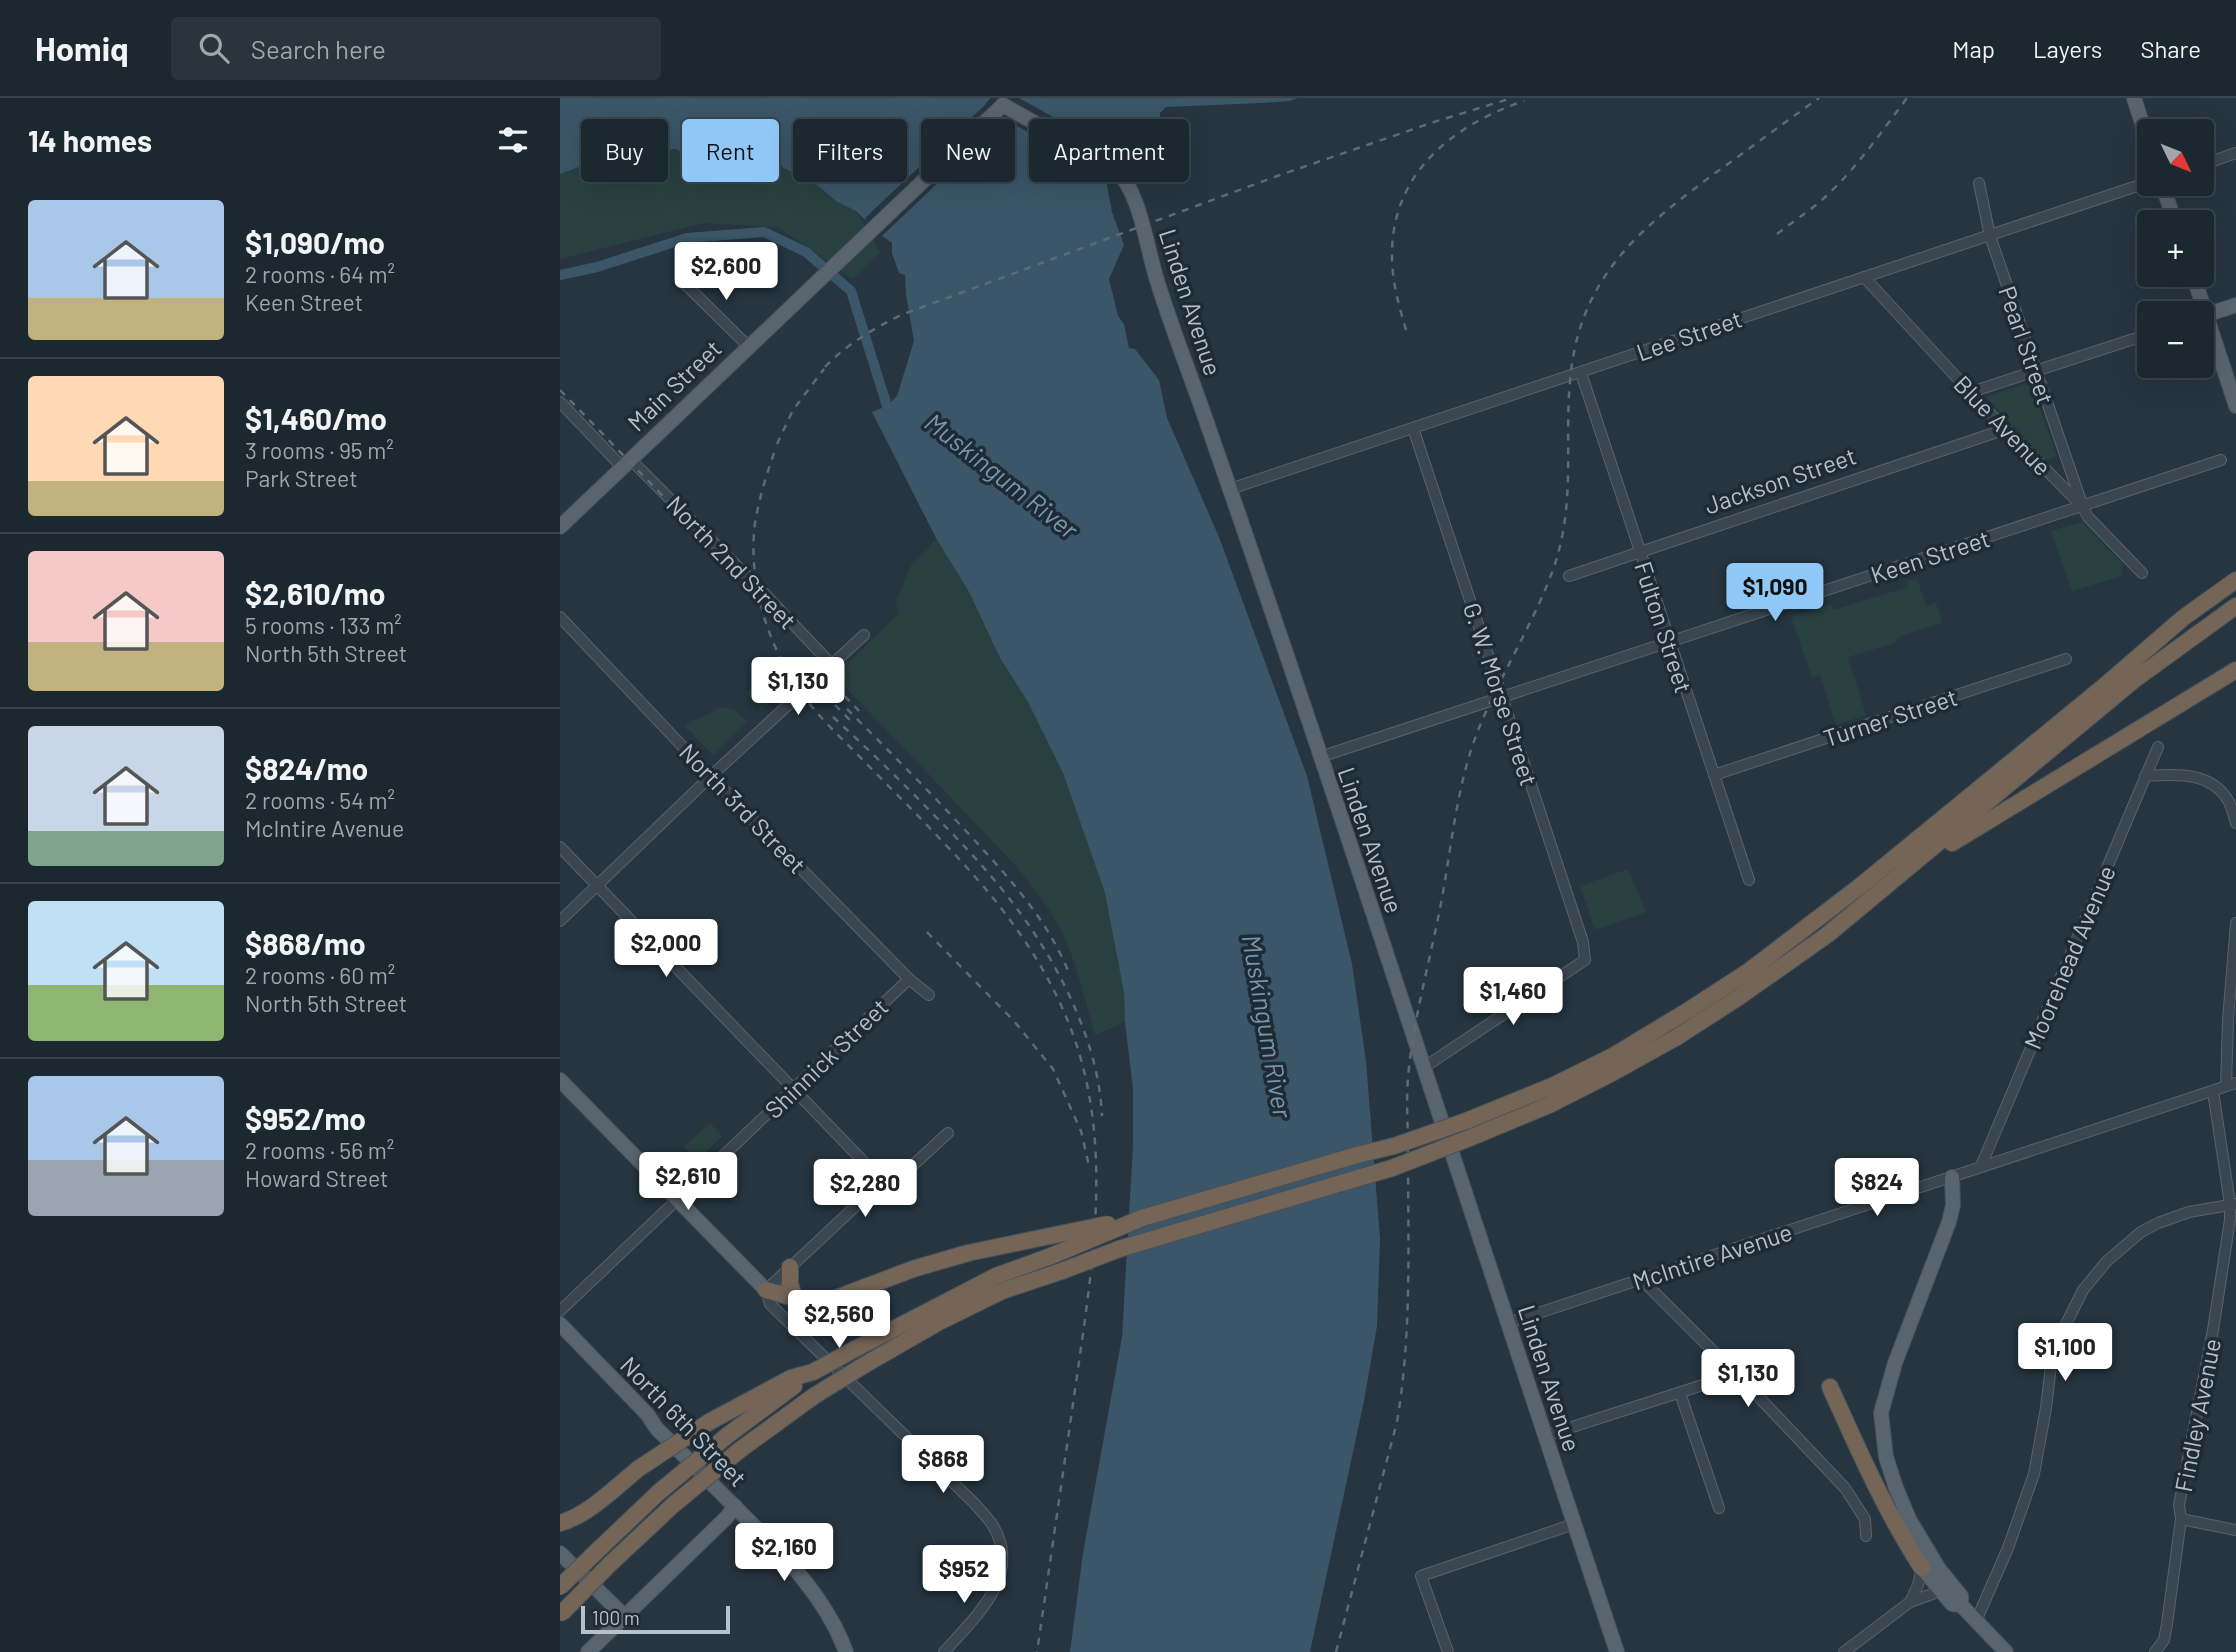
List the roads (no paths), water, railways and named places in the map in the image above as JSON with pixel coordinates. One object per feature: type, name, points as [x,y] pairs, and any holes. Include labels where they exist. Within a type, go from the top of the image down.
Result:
[{"type":"highway","points":[[766,1290],[809,1302],[831,1300],[946,1259],[1142,1218],[1394,1146],[1466,1121],[1552,1086],[1613,1056],[1749,971],[1859,887],[2183,618],[2236,580]]},
{"type":"highway","points":[[561,1613],[673,1505],[741,1449],[814,1396],[939,1322],[1002,1292],[1119,1249],[1392,1168],[1560,1099],[1677,1037],[1827,935],[2134,680],[2236,606]]},
{"type":"highway","points":[[1905,871],[2236,670]]},
{"type":"highway","points":[[560,1587],[659,1492],[727,1435],[813,1372],[996,1276],[1142,1218]]},
{"type":"highway","points":[[790,1267],[790,1284],[795,1299]]},
{"type":"highway","points":[[560,1523],[584,1512],[638,1469],[709,1422],[791,1378],[813,1372]]},
{"type":"highway","points":[[1830,1387],[1871,1478],[1900,1535],[1922,1568]]},
{"type":"main road","points":[[2134,98],[2141,119]]},
{"type":"main road","name":"Linden Avenue","points":[[1003,101],[1115,168],[1124,176],[1133,197],[1154,274],[1230,489],[1617,1652]]},
{"type":"main road","name":"Main Street","points":[[560,527],[1003,101]]},
{"type":"main road","points":[[2214,312],[2236,304]]},
{"type":"main road","points":[[2214,344],[2236,406]]},
{"type":"main road","points":[[560,1080],[766,1290]]},
{"type":"main road","points":[[1952,1177],[1953,1205],[1950,1222],[1895,1363],[1881,1413],[1886,1457],[1909,1519],[1939,1569],[1961,1596],[1961,1605]]},
{"type":"main road","name":"North 6th Street","points":[[560,1324],[647,1414],[657,1429],[809,1584],[837,1628],[846,1652]]},
{"type":"main road","points":[[588,1652],[727,1517],[734,1506]]},
{"type":"main road","points":[[560,1552],[624,1616]]},
{"type":"main road","points":[[1922,1568],[1952,1604],[1961,1605],[2006,1652]]},
{"type":"street","points":[[2214,161],[2236,153]]},
{"type":"street","name":"Pearl Street","points":[[1979,183],[1990,236],[2082,506]]},
{"type":"street","name":"Lee Street","points":[[1230,489],[2137,186]]},
{"type":"street","name":"Blue Avenue","points":[[1864,277],[2082,506],[2088,517],[2141,573]]},
{"type":"street","points":[[681,281],[748,346]]},
{"type":"street","points":[[1971,392],[2137,338]]},
{"type":"street","name":"Fulton Street","points":[[1581,373],[1749,880]]},
{"type":"street","name":"North 2nd Street","points":[[560,402],[757,586],[832,665]]},
{"type":"street","name":"G. W. Morse Street","points":[[1413,428],[1583,942],[1585,960],[1423,1068]]},
{"type":"street","name":"Jackson Street","points":[[1569,576],[2006,429]]},
{"type":"street","name":"Keen Street","points":[[1320,757],[2221,460]]},
{"type":"street","name":"North 3rd Street","points":[[560,617],[909,979],[929,995]]},
{"type":"street","points":[[560,921],[711,776],[864,635]]},
{"type":"street","name":"Turner Street","points":[[1713,775],[2066,659]]},
{"type":"street","name":"Moorehead Avenue","points":[[1981,1166],[2158,747]]},
{"type":"street","points":[[2145,776],[2187,775],[2214,784],[2229,802],[2236,823]]},
{"type":"street","points":[[560,847],[885,1184]]},
{"type":"street","points":[[2231,1084],[2228,1020],[2236,923]]},
{"type":"street","name":"Shinnick Street","points":[[560,1311],[909,979]]},
{"type":"street","name":"McIntire Avenue","points":[[1508,1323],[2231,1084]]},
{"type":"street","name":"Findley Avenue","points":[[2155,1652],[2164,1640],[2181,1519],[2179,1505],[2213,1330],[2233,1204],[2213,1091]]},
{"type":"street","points":[[944,1652],[990,1599],[998,1583],[1002,1567],[998,1537],[991,1523],[974,1503],[770,1304],[766,1290],[875,1188],[899,1178],[948,1133]]},
{"type":"street","points":[[1976,1621],[2008,1548],[2034,1474],[2052,1357],[2083,1290],[2107,1261],[2141,1232],[2189,1212],[2233,1204]]},
{"type":"street","points":[[1641,1279],[1737,1374],[1845,1488],[1865,1519],[1866,1536]]},
{"type":"street","points":[[1545,1436],[1737,1374]]},
{"type":"street","points":[[1680,1393],[1719,1508]]},
{"type":"street","points":[[2181,1519],[2236,1530]]},
{"type":"street","points":[[1447,1652],[1421,1576],[1574,1524]]},
{"type":"street","points":[[1910,1602],[1922,1568]]},
{"type":"street","points":[[1844,1652],[1910,1602],[1940,1591]]},
{"type":"water","points":[[560,98],[1298,98],[1261,103],[1166,107],[1160,113],[1160,119],[1029,119],[1029,182],[1106,182],[1112,212],[1124,245],[1109,279],[1118,316],[1124,324],[1129,348],[1135,349],[1159,380],[1167,418],[1219,537],[1307,776],[1352,964],[1366,1061],[1380,1239],[1377,1326],[1364,1401],[1310,1652],[1070,1652],[1083,1553],[1122,1337],[1133,1146],[1133,1089],[1124,993],[1105,893],[1063,773],[1028,702],[1000,658],[969,592],[936,538],[872,412],[887,406],[897,396],[914,341],[905,275],[899,273],[892,253],[892,243],[856,211],[836,201],[812,182],[907,182],[907,119],[793,119],[793,172],[782,167],[779,158],[779,119],[682,119],[681,153],[677,149],[668,150],[668,119],[581,119],[581,166],[560,174]]},
{"type":"waterway","name":"Muskingum River","points":[[560,275],[597,267],[687,238],[764,232],[806,252],[851,291],[887,406],[894,417]]},
{"type":"railway","points":[[825,367],[842,351],[901,315],[1280,175],[1512,98]]},
{"type":"railway","points":[[1336,1652],[1397,1422],[1402,1389],[1408,1287],[1407,1087],[1414,1033],[1466,766],[1491,701],[1545,590],[1561,542],[1567,493],[1571,371],[1578,336],[1603,279],[1621,254],[1642,232],[1691,191],[1819,98]]},
{"type":"railway","points":[[1777,234],[1816,205],[1841,181],[1907,98]]},
{"type":"railway","points":[[1406,330],[1392,266],[1394,226],[1402,200],[1431,156],[1451,139],[1473,124],[1524,101]]},
{"type":"railway","points":[[777,444],[793,410],[824,369]]},
{"type":"railway","points":[[560,390],[724,559],[740,578],[757,607]]},
{"type":"railway","points":[[774,453],[763,488],[753,543],[761,605],[783,664],[814,709],[964,865],[1024,940],[1056,995],[1069,1025],[1080,1056],[1089,1096],[1095,1137],[1096,1178],[1092,1260],[1037,1652]]},
{"type":"railway","points":[[835,686],[859,711]]},
{"type":"railway","points":[[825,695],[850,720]]},
{"type":"railway","points":[[847,709],[1004,873],[1041,920],[1069,973]]},
{"type":"railway","points":[[833,717],[896,776],[953,835],[1027,922],[1057,972],[1083,1027],[1096,1071],[1102,1116]]},
{"type":"railway","points":[[927,932],[1014,1021],[1053,1069],[1081,1131],[1089,1166]]}]
